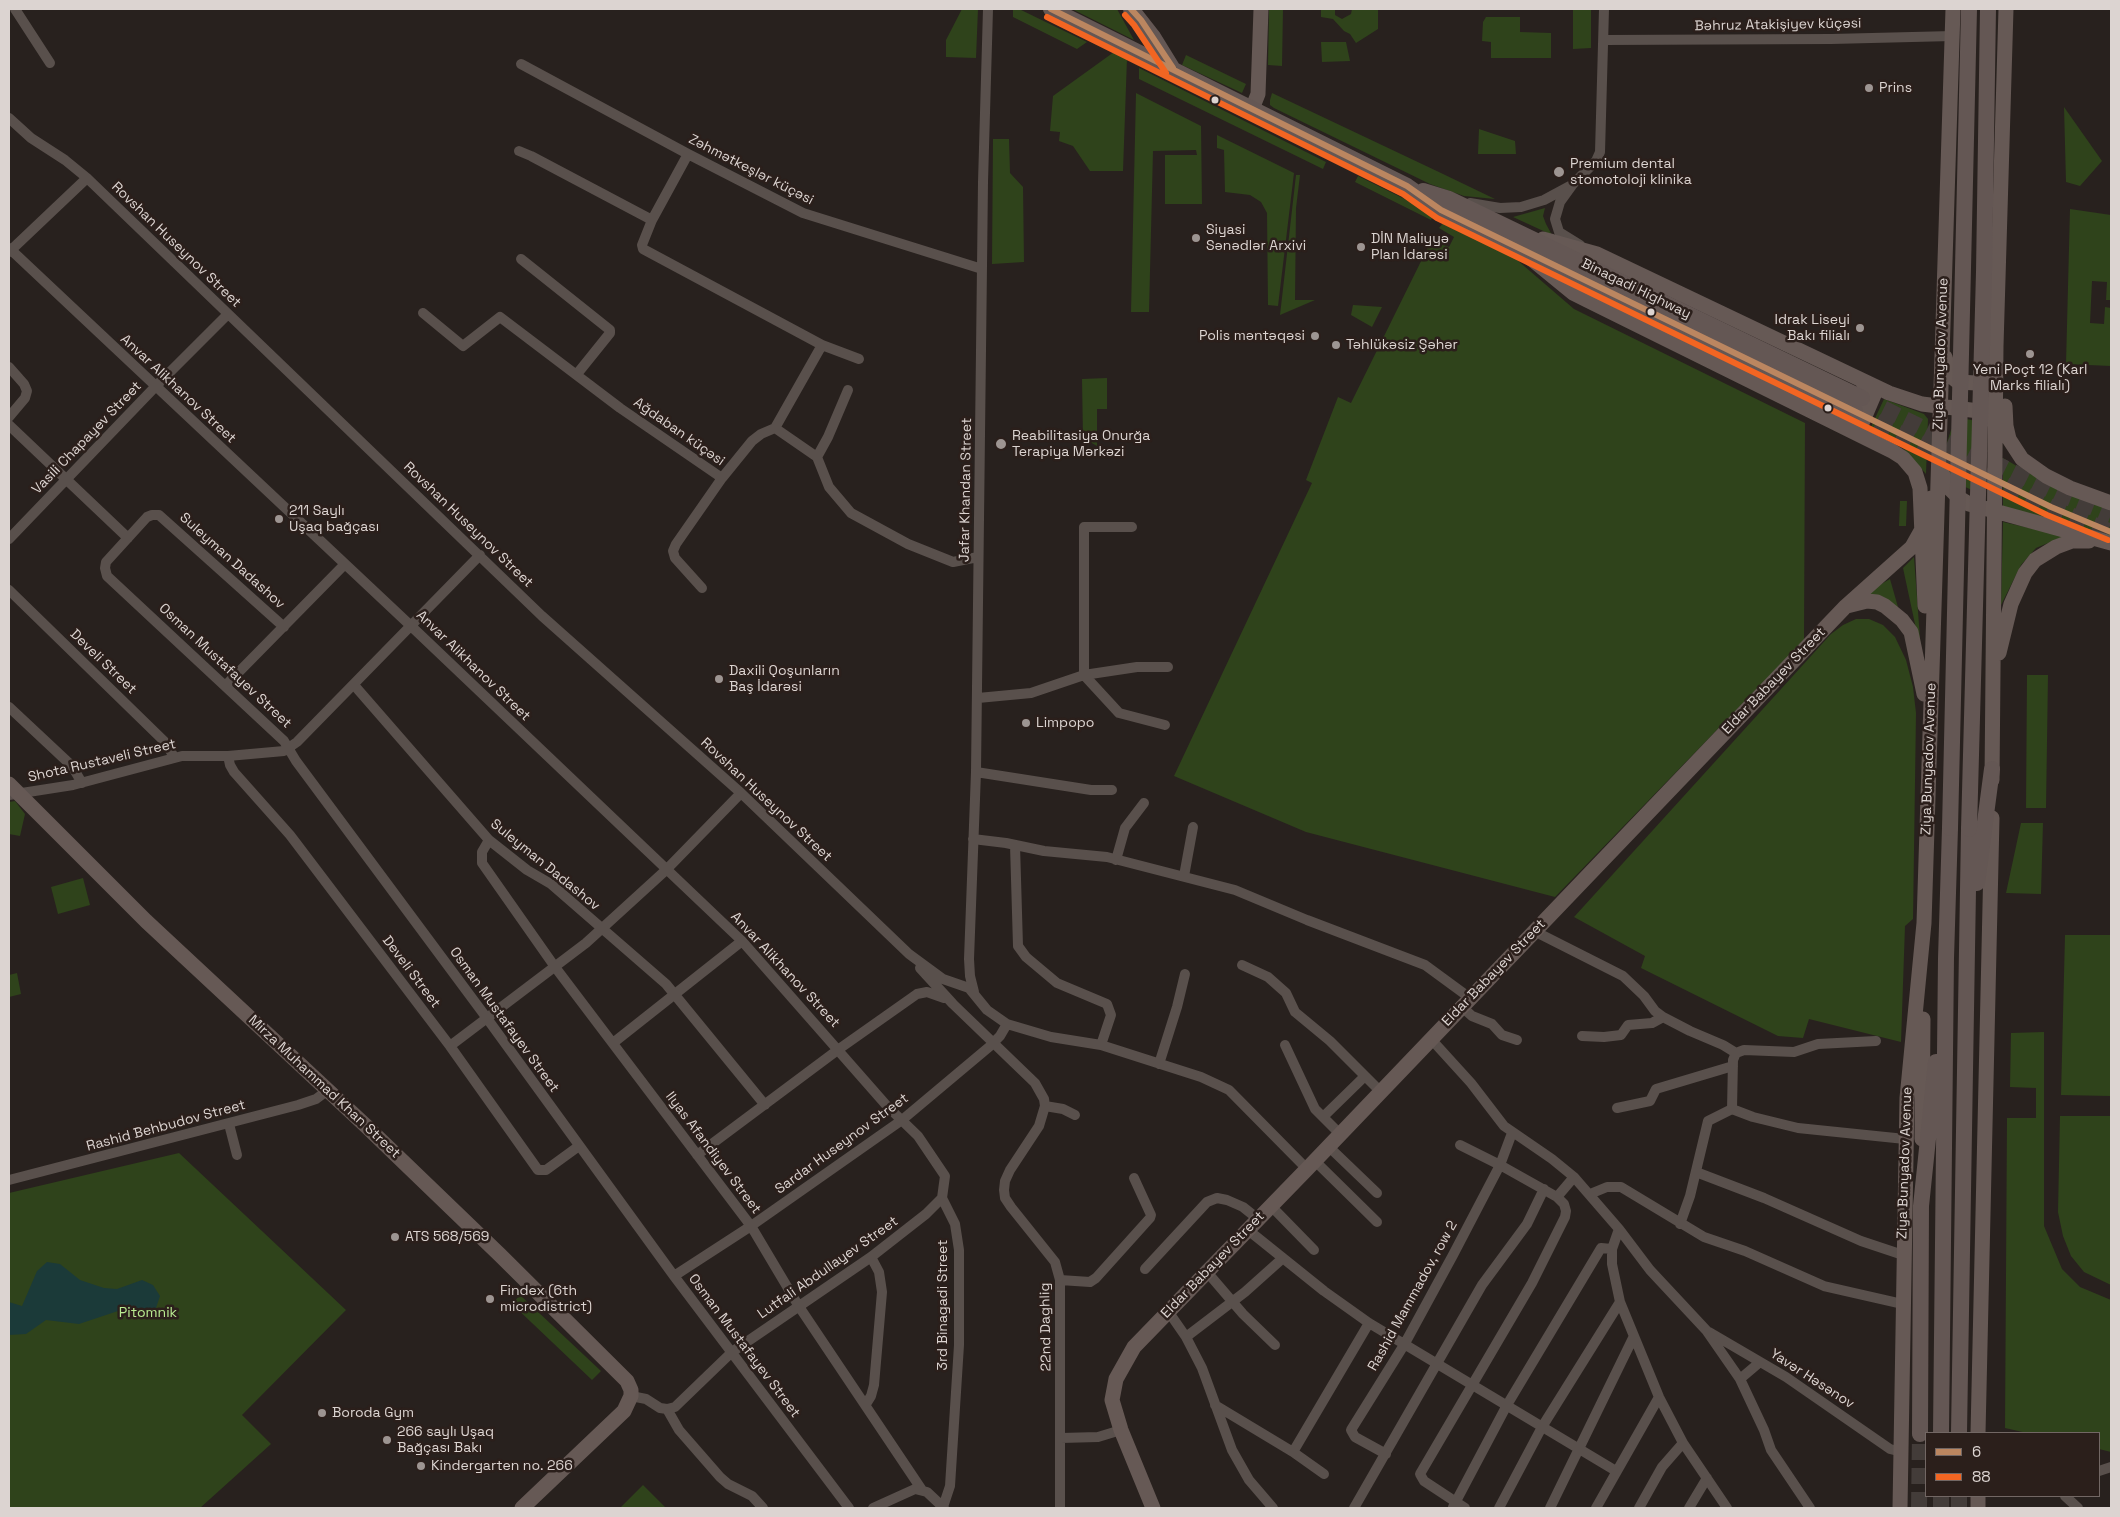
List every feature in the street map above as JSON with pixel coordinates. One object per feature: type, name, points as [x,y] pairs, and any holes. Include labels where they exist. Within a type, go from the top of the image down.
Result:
[{"type":"main road","name":"Binagadi Highway","points":[[1051,9],[1407,186],[1441,210],[1519,240]]},
{"type":"main road","points":[[1131,9],[1153,37],[1174,71]]},
{"type":"main road","points":[[1252,109],[1258,94],[1261,9]]},
{"type":"main road","name":"Ziya Bunyadov Avenue","points":[[1900,1508],[1906,1098],[1924,923],[1953,9]]},
{"type":"main road","name":"Ziya Bunyadov Avenue","points":[[1941,1432],[1946,958],[1970,9]]},
{"type":"main road","points":[[1960,1432],[1969,829],[1984,262],[1988,9]]},
{"type":"main road","points":[[1978,1432],[1992,768],[1996,346],[2006,9]]},
{"type":"main road","name":"Binagadi Highway","points":[[1407,186],[1449,199],[1519,240],[1858,404]]},
{"type":"main road","points":[[1519,240],[1597,254],[1856,378],[1902,398],[1940,407],[1979,411],[1988,419],[1993,434],[1995,452]]},
{"type":"main road","points":[[1519,240],[1574,293],[1586,300],[1834,421],[1892,451],[1910,465],[1915,472],[1920,488],[1930,730]]},
{"type":"main road","points":[[1942,336],[1948,368],[1953,378],[1963,383],[1976,383],[1983,380],[1993,363],[1996,346]]},
{"type":"main road","points":[[1996,346],[2004,376],[2006,426],[2009,439],[2018,454],[2046,476],[2070,488],[2111,503]]},
{"type":"main road","points":[[1834,421],[1856,426],[1862,423],[1874,395],[1872,389],[1856,378]]},
{"type":"main road","points":[[1964,408],[1957,410],[1946,421],[1938,455],[1943,479],[1953,493],[1969,504],[2111,543]]},
{"type":"main road","name":"Eldar Babayev Street","points":[[1153,1508],[1121,1430],[1112,1400],[1116,1379],[1134,1347],[1311,1165],[1846,606],[1912,547],[1922,531],[1927,516],[1938,455]]},
{"type":"main road","points":[[1953,493],[1970,499],[1983,500],[1990,494],[1995,475]]},
{"type":"main road","points":[[1992,692],[2011,604],[2030,567],[2045,553],[2065,543],[2080,540],[2111,543]]},
{"type":"main road","points":[[1846,606],[1867,601],[1877,602],[1895,613],[1911,632],[1920,670],[1930,730]]},
{"type":"main road","points":[[1967,960],[1992,768]]},
{"type":"main road","name":"Mirza Muhammad Khan Street","points":[[12,791],[146,921],[328,1090],[500,1255],[627,1381],[631,1390],[631,1396]]},
{"type":"main road","points":[[1921,1206],[1924,923]]},
{"type":"main road","name":"Ziya Bunyadov Avenue","points":[[1920,1434],[1921,1206],[1946,958]]},
{"type":"main road","points":[[522,1508],[624,1411],[631,1396]]},
{"type":"street","points":[[15,9],[50,63]]},
{"type":"street","points":[[1597,254],[1564,236],[1555,224],[1556,212],[1560,202],[1573,184],[1596,161],[1600,152],[1604,9]]},
{"type":"street","name":"Jafar Khandan Street","points":[[974,992],[969,968],[978,698],[982,269],[988,10]]},
{"type":"street","name":"Bəhruz Atakişiyev küçəsi","points":[[1604,40],[1952,36]]},
{"type":"street","name":"Zəhmətkeşlər küçəsi","points":[[521,64],[688,154],[803,213],[982,269]]},
{"type":"street","name":"Rovshan Huseynov Street","points":[[9,118],[32,138],[65,160],[87,178],[542,616],[741,793],[909,954]]},
{"type":"street","points":[[519,151],[532,156],[652,220]]},
{"type":"street","points":[[688,154],[652,220],[642,245],[643,249],[822,345],[859,359]]},
{"type":"street","points":[[10,250],[87,178]]},
{"type":"street","points":[[1449,199],[1500,208],[1521,207],[1544,200],[1573,184]]},
{"type":"street","name":"Anvar Alikhanov Street","points":[[10,250],[411,626],[742,941],[839,1049],[887,1106],[902,1120]]},
{"type":"street","points":[[521,259],[610,330],[610,333],[577,374]]},
{"type":"street","name":"Ağdaban küçəsi","points":[[423,313],[463,346],[500,317],[620,408],[722,478],[752,441],[761,434],[776,428]]},
{"type":"street","name":"Vasili Chapayev Street","points":[[9,539],[66,478],[228,314]]},
{"type":"street","points":[[822,345],[776,428],[817,457],[829,487],[851,513],[908,544],[952,562],[978,558]]},
{"type":"street","points":[[9,367],[24,384],[27,391],[25,398],[9,417]]},
{"type":"street","points":[[817,457],[828,437],[848,390]]},
{"type":"street","points":[[9,425],[128,538]]},
{"type":"street","points":[[702,588],[675,558],[673,551],[722,478]]},
{"type":"street","name":"Suleyman Dadashov","points":[[107,576],[104,568],[106,562],[147,517],[152,514],[159,515],[284,627]]},
{"type":"street","points":[[1132,527],[1084,527],[1084,675],[1119,713],[1166,725]]},
{"type":"street","name":"Shota Rustaveli Street","points":[[12,791],[82,783],[174,757],[272,753],[288,748],[297,742],[354,685],[480,555]]},
{"type":"street","points":[[226,685],[345,564]]},
{"type":"street","name":"Osman Mustafayev Street","points":[[107,576],[278,734],[674,1276],[849,1508]]},
{"type":"street","name":"Develi Street","points":[[9,590],[166,743],[174,757]]},
{"type":"street","points":[[978,698],[1031,693],[1084,675],[1137,667],[1168,667]]},
{"type":"street","name":"Suleyman Dadashov","points":[[354,685],[489,840],[527,870],[551,884],[674,993],[765,1105]]},
{"type":"street","points":[[9,707],[72,766],[82,783]]},
{"type":"street","name":"Develi Street","points":[[228,756],[234,772],[290,835],[450,1046],[538,1170],[546,1170],[579,1146]]},
{"type":"street","points":[[976,772],[1091,790],[1112,790]]},
{"type":"street","points":[[450,1046],[602,929],[666,870],[741,793]]},
{"type":"street","points":[[1116,860],[1125,828],[1144,803]]},
{"type":"street","points":[[1184,876],[1193,827]]},
{"type":"street","points":[[973,839],[1044,851],[1079,853],[1116,860],[1184,876],[1249,895],[1307,920],[1432,968],[1466,1002],[1472,1016],[1492,1024],[1502,1035],[1517,1040]]},
{"type":"street","name":"Ilyas Afandiyev Street","points":[[489,840],[482,852],[482,863],[555,967],[751,1226],[798,1305],[922,1490],[932,1496],[943,1508]]},
{"type":"street","points":[[1015,845],[1018,946],[1026,957],[1057,983],[1107,1004],[1111,1015],[1101,1045]]},
{"type":"street","points":[[1534,931],[1623,976],[1644,996],[1655,1011],[1663,1017],[1736,1053]]},
{"type":"street","points":[[613,1043],[742,941]]},
{"type":"street","points":[[909,954],[936,974],[955,984],[965,986],[974,992],[988,1010],[1012,1026],[1050,1037],[1101,1045],[1201,1077],[1229,1090],[1377,1222]]},
{"type":"street","points":[[909,954],[953,1004],[1034,1083],[1044,1099],[1045,1106],[1063,1108],[1075,1115]]},
{"type":"street","points":[[1242,965],[1268,977],[1286,993],[1295,1012],[1330,1040],[1380,1091]]},
{"type":"street","points":[[953,1004],[949,994],[969,968]]},
{"type":"street","points":[[1160,1064],[1185,974]]},
{"type":"street","points":[[697,1155],[839,1049],[922,992],[938,995],[953,1004]]},
{"type":"street","points":[[1582,1036],[1604,1037],[1621,1034],[1628,1025],[1652,1023],[1663,1017]]},
{"type":"street","name":"Sardar Huseynov Street","points":[[674,1276],[751,1226],[902,1120],[1012,1026]]},
{"type":"street","points":[[1431,1039],[1461,1070],[1504,1126],[1552,1158],[1574,1177],[1590,1194],[1650,1270],[1706,1330],[1740,1379],[1764,1430],[1771,1450],[1810,1508]]},
{"type":"street","points":[[1736,1053],[1744,1050],[1794,1052],[1818,1044],[1876,1041]]},
{"type":"street","points":[[1285,1045],[1315,1109],[1340,1134]]},
{"type":"street","points":[[1732,1109],[1733,1066],[1736,1053]]},
{"type":"street","points":[[1617,1108],[1650,1102],[1656,1089],[1733,1066]]},
{"type":"street","points":[[1323,1117],[1365,1076]]},
{"type":"street","name":"Rashid Behbudov Street","points":[[9,1180],[229,1124],[316,1099],[328,1090]]},
{"type":"street","name":"22nd Daghlig","points":[[1045,1106],[1039,1126],[1010,1170],[1004,1190],[1005,1198],[1011,1207],[1055,1262],[1060,1280],[1060,1508]]},
{"type":"street","points":[[1680,1224],[1696,1172],[1708,1121],[1732,1109],[1753,1117],[1798,1128],[1905,1138]]},
{"type":"street","name":"3rd Binagadi Street","points":[[902,1120],[918,1136],[941,1168],[945,1184],[942,1198],[955,1224],[959,1250],[959,1345],[950,1486],[943,1508]]},
{"type":"street","points":[[229,1124],[237,1155]]},
{"type":"street","name":"Rashid Mammadov, row 2","points":[[1386,1454],[1355,1437],[1351,1430],[1404,1345],[1500,1165],[1512,1133]]},
{"type":"street","points":[[1328,1146],[1378,1193]]},
{"type":"street","points":[[1460,1146],[1500,1165],[1557,1197],[1564,1204],[1566,1216],[1532,1283],[1420,1474],[1424,1481],[1458,1507],[1507,1405],[1601,1248],[1612,1249]]},
{"type":"street","points":[[1696,1172],[1764,1198],[1861,1240],[1903,1255]]},
{"type":"street","points":[[1557,1197],[1574,1177]]},
{"type":"street","points":[[1060,1280],[1090,1282],[1096,1278],[1150,1218],[1151,1215],[1134,1178]]},
{"type":"street","points":[[1590,1194],[1607,1187],[1621,1187],[1704,1237],[1745,1251],[1824,1286],[1903,1304]]},
{"type":"street","points":[[1354,1508],[1482,1285],[1527,1224],[1544,1189]]},
{"type":"street","name":"Lutfali Abdullayev Street","points":[[667,1410],[682,1401],[732,1352],[798,1305],[871,1257],[926,1214],[942,1198]]},
{"type":"street","points":[[1144,1269],[1207,1202],[1217,1198],[1227,1200],[1248,1210],[1253,1224],[1283,1258],[1368,1323],[1616,1471]]},
{"type":"street","points":[[1271,1206],[1314,1250]]},
{"type":"street","points":[[1619,1230],[1612,1249],[1612,1264],[1620,1302],[1658,1397],[1683,1444],[1727,1508]]},
{"type":"street","points":[[866,1404],[871,1396],[874,1385],[882,1292],[879,1272],[871,1257]]},
{"type":"street","points":[[1186,1337],[1232,1300],[1245,1292],[1283,1258]]},
{"type":"street","points":[[1207,1272],[1243,1314],[1276,1345]]},
{"type":"street","points":[[1499,1508],[1542,1427],[1620,1302]]},
{"type":"street","points":[[1168,1311],[1186,1337],[1202,1368],[1236,1458],[1249,1480],[1272,1507],[1282,1508]]},
{"type":"street","points":[[1293,1452],[1368,1323]]},
{"type":"street","name":"Yavər Həsənov","points":[[1706,1330],[1760,1362],[1890,1448],[1902,1452]]},
{"type":"street","points":[[1550,1508],[1634,1336]]},
{"type":"street","points":[[1740,1379],[1760,1362]]},
{"type":"street","points":[[631,1396],[640,1397],[667,1410],[679,1430],[715,1472],[728,1484],[752,1496],[763,1508]]},
{"type":"street","points":[[1596,1508],[1658,1397]]},
{"type":"street","points":[[1215,1405],[1293,1452],[1324,1474]]},
{"type":"street","points":[[1061,1438],[1098,1437],[1121,1430]]},
{"type":"street","points":[[1639,1508],[1662,1467],[1683,1444]]},
{"type":"street","points":[[1689,1508],[1707,1478]]},
{"type":"street","points":[[873,1508],[909,1491],[922,1490]]},
{"type":"street","points":[[2065,1497],[2078,1508]]},
{"type":"green space","points":[[962,9],[978,9],[976,58],[946,57],[946,40]]},
{"type":"green space","points":[[1013,9],[1019,9],[1087,42],[1077,49],[1013,17]]},
{"type":"green space","points":[[1072,9],[1117,9],[1134,40]]},
{"type":"green space","points":[[1269,9],[1283,9],[1282,66],[1268,65]]},
{"type":"green space","points":[[1321,9],[1335,9],[1335,15],[1342,19],[1351,14],[1352,9],[1378,9],[1378,29],[1356,43],[1350,34],[1344,31],[1333,19],[1321,17]]},
{"type":"green space","points":[[1573,9],[1591,9],[1591,48],[1573,49]]},
{"type":"green space","points":[[1486,17],[1520,17],[1520,32],[1551,33],[1551,58],[1491,58],[1491,42],[1482,41],[1483,22]]},
{"type":"green space","points":[[1321,42],[1346,42],[1350,61],[1322,62]]},
{"type":"green space","points":[[1114,52],[1127,58],[1123,171],[1090,171],[1073,146],[1059,141],[1060,132],[1050,131],[1053,96]]},
{"type":"green space","points":[[1186,55],[1246,84],[1242,93],[1182,65]]},
{"type":"green space","points":[[1139,68],[1326,162],[1323,169],[1139,79]]},
{"type":"green space","points":[[1136,93],[1201,126],[1202,204],[1165,204],[1165,155],[1197,155],[1196,150],[1153,151],[1149,312],[1131,312]]},
{"type":"green space","points":[[1272,93],[1495,199],[1464,196],[1430,184],[1274,108],[1270,105]]},
{"type":"green space","points":[[2064,107],[2102,161],[2080,186],[2066,182]]},
{"type":"green space","points":[[1479,129],[1515,141],[1516,154],[1478,154]]},
{"type":"green space","points":[[1217,135],[1294,173],[1278,306],[1268,305],[1267,213],[1261,202],[1250,195],[1225,192],[1224,150],[1217,148]]},
{"type":"green space","points":[[993,139],[1009,139],[1010,173],[1023,187],[1024,262],[992,264]]},
{"type":"green space","points":[[1296,175],[1300,175],[1296,208],[1295,300],[1315,300],[1280,315]]},
{"type":"green space","points":[[1358,176],[1435,214],[1431,220],[1355,182]]},
{"type":"green space","points":[[1545,208],[1543,216],[1552,235],[1513,217]]},
{"type":"green space","points":[[2070,209],[2111,215],[2111,300],[2106,300],[2107,282],[2092,281],[2090,323],[2104,324],[2105,307],[2111,308],[2111,366],[2066,364]]},
{"type":"green space","points":[[1443,223],[1451,224],[1509,253],[1574,309],[1805,423],[1804,640],[1555,897],[1306,832],[1174,776],[1312,483],[1306,480],[1338,397],[1351,403],[1432,239],[1449,247],[1454,237],[1439,228]]},
{"type":"green space","points":[[1353,305],[1382,307],[1372,327],[1351,315]]},
{"type":"green space","points":[[1107,378],[1107,409],[1097,409],[1097,446],[1083,438],[1082,379]]},
{"type":"green space","points":[[1884,399],[1924,414],[1928,419],[1926,474],[1903,448],[1870,429]]},
{"type":"green space","points":[[1966,419],[1977,421],[1972,490],[1954,482],[1945,463],[1946,446],[1951,430],[1956,422]]},
{"type":"green space","points":[[2003,458],[2041,480],[2111,509],[2111,537],[2003,507]]},
{"type":"green space","points":[[1900,501],[1907,501],[1906,526],[1899,526]]},
{"type":"green space","points":[[2003,522],[2065,536],[2036,548],[2021,565],[2001,605]]},
{"type":"green space","points":[[1914,557],[1921,652],[1903,568]]},
{"type":"green space","points":[[1890,579],[1900,614],[1872,599],[1869,591]]},
{"type":"green space","points":[[1856,619],[1869,619],[1883,625],[1895,637],[1906,660],[1913,687],[1916,713],[1913,919],[1905,926],[1901,1042],[1809,1019],[1803,1038],[1778,1036],[1641,968],[1645,956],[1574,917],[1831,634],[1843,625]]},
{"type":"green space","points":[[2027,675],[2048,675],[2046,808],[2026,808]]},
{"type":"green space","points":[[15,801],[25,814],[20,836],[9,834],[9,802]]},
{"type":"green space","points":[[2021,823],[2043,823],[2041,894],[2006,893]]},
{"type":"green space","points":[[83,878],[90,905],[58,914],[51,887]]},
{"type":"green space","points":[[2065,935],[2111,935],[2111,1096],[2061,1095]]},
{"type":"green space","points":[[17,973],[21,994],[9,997],[9,975]]},
{"type":"green space","points":[[2044,1032],[2044,1226],[2062,1269],[2080,1287],[2111,1300],[2111,1452],[2100,1449],[2100,1432],[2023,1432],[2005,1428],[2007,1118],[2036,1118],[2036,1088],[2010,1087],[2011,1033]]},
{"type":"green space","points":[[2060,1116],[2111,1116],[2111,1285],[2084,1272],[2071,1256],[2063,1236],[2058,1212]]},
{"type":"green space","name":"Pitomnik","points":[[179,1153],[346,1310],[242,1415],[271,1444],[200,1508],[9,1508],[9,1193]]},
{"type":"green space","points":[[520,1295],[601,1371],[592,1380],[512,1304]]},
{"type":"green space","points":[[643,1485],[666,1508],[620,1508]]},
{"type":"water","points":[[47,1262],[60,1264],[80,1280],[104,1288],[117,1289],[142,1280],[153,1285],[160,1296],[156,1308],[146,1313],[124,1309],[79,1324],[46,1320],[26,1334],[9,1335],[9,1302],[22,1306],[37,1271]]},
{"type":"tunnel","points":[[1862,398],[2056,493],[2111,515]]},
{"type":"tunnel","points":[[1855,411],[2051,507],[2111,532]]},
{"type":"tunnel","points":[[1919,1508],[1920,1434]]},
{"type":"tunnel","points":[[1941,1497],[1941,1508]]},
{"type":"tunnel","points":[[1959,1497],[1959,1508]]},
{"type":"transit line","name":"6","points":[[1051,9],[1407,186],[1441,210],[2051,507],[2111,532]]},
{"type":"transit line","name":"6","points":[[1131,9],[1141,20],[1173,68]]},
{"type":"transit line","name":"88","points":[[1125,15],[1134,25],[1166,73]]},
{"type":"transit line","name":"88","points":[[1047,17],[1403,194],[1437,218],[2047,515],[2108,540]]},
{"type":"place","name":"Prins","points":[[1869,88]]},
{"type":"place","name":"Premium dental stomotoloji klinika","points":[[1559,172]]},
{"type":"place","name":"Siyasi Sənədlər Arxivi","points":[[1196,238]]},
{"type":"place","name":"DİN Maliyyə Plan İdarəsi","points":[[1361,247]]},
{"type":"place","name":"Idrak Liseyi Bakı filialı","points":[[1860,328]]},
{"type":"place","name":"Polis məntəqəsi","points":[[1315,336]]},
{"type":"place","name":"Təhlükəsiz Şəhər","points":[[1336,345]]},
{"type":"place","name":"Yeni Poçt 12 (Karl Marks filialı)","points":[[2030,354]]},
{"type":"place","name":"Reabilitasiya Onurğa Terapiya Mərkəzi","points":[[1001,444]]},
{"type":"place","name":"211 Saylı Uşaq bağçası","points":[[279,519]]},
{"type":"place","name":"Daxili Qoşunların Baş İdarəsi","points":[[719,679]]},
{"type":"place","name":"Limpopo","points":[[1026,723]]},
{"type":"place","name":"ATS 568/569","points":[[395,1237]]},
{"type":"place","name":"Findex (6th microdistrict)","points":[[490,1299]]},
{"type":"place","name":"Boroda Gym","points":[[322,1413]]},
{"type":"place","name":"266 saylı Uşaq Bağçası Bakı","points":[[387,1440]]},
{"type":"place","name":"Kindergarten no. 266","points":[[421,1466]]}]
